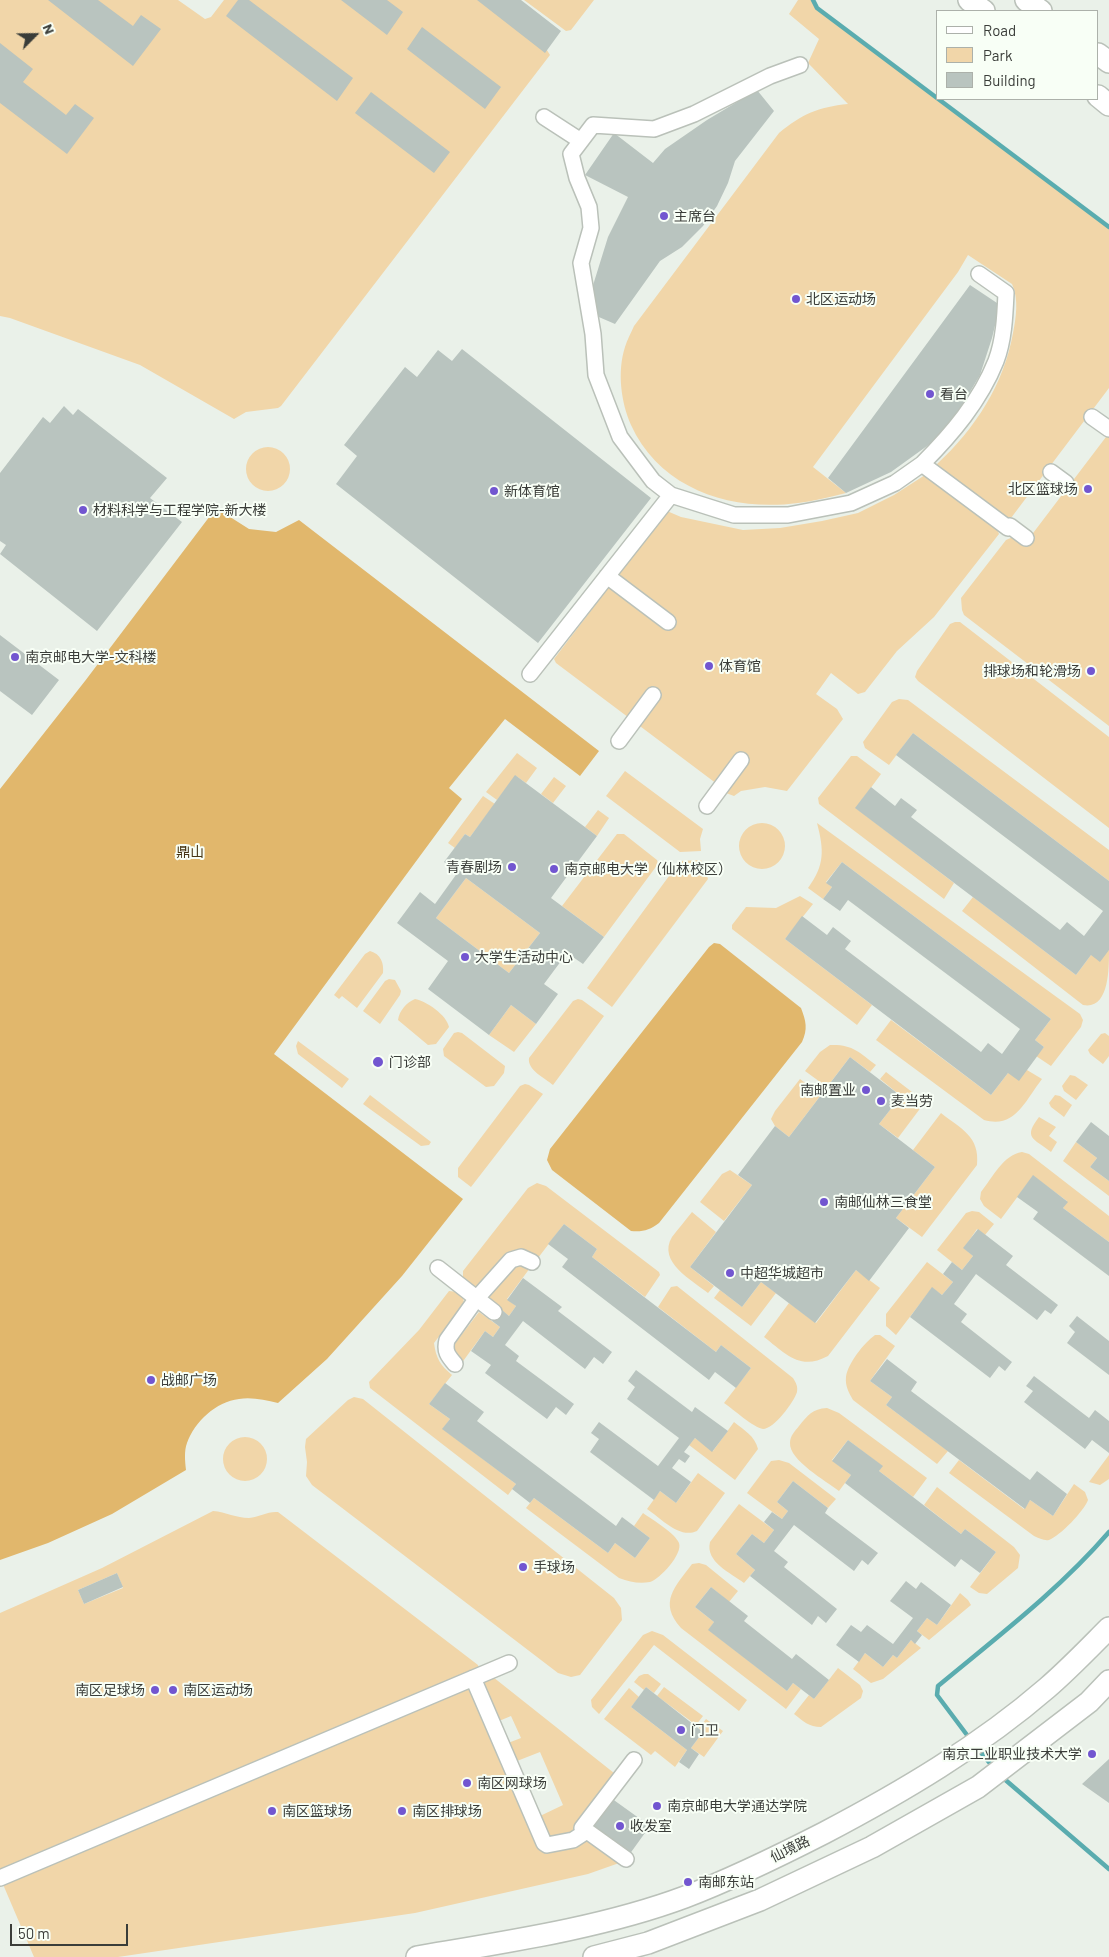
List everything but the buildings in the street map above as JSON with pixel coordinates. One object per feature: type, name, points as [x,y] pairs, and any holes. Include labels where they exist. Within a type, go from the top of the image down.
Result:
[{"type":"main road","points":[[969,0],[983,10]]},
{"type":"main road","points":[[1026,0],[1040,10]]},
{"type":"main road","points":[[1099,97],[1109,105]]},
{"type":"main road","name":"仙境路","points":[[417,1957],[529,1938],[624,1916],[684,1897],[786,1853],[865,1811],[956,1756],[1047,1688],[1109,1628]]},
{"type":"main road","points":[[594,1957],[648,1942],[767,1897],[872,1847],[978,1787],[1089,1702],[1109,1681]]},
{"type":"street","points":[[800,65],[770,76],[694,114],[654,129],[592,126],[572,154],[577,178],[590,214],[591,228],[581,263],[593,334],[596,375],[620,437],[653,481],[670,495],[734,515],[788,515],[851,503],[895,483],[922,464],[951,435],[975,401],[996,360],[1005,318],[1006,293],[979,274]]},
{"type":"street","points":[[544,117],[581,141]]},
{"type":"street","points":[[1092,417],[1109,429]]},
{"type":"street","points":[[922,464],[1026,538]]},
{"type":"street","points":[[1051,472],[1066,483]]},
{"type":"street","points":[[530,674],[670,495]]},
{"type":"street","points":[[607,576],[668,622]]},
{"type":"street","points":[[619,741],[654,695]]},
{"type":"street","points":[[707,806],[741,760]]},
{"type":"street","points":[[455,1364],[448,1356],[445,1347],[447,1340],[477,1298],[511,1260],[521,1257],[532,1262]]},
{"type":"street","points":[[438,1268],[494,1312]]},
{"type":"street","points":[[0,1878],[509,1663]]},
{"type":"street","points":[[473,1678],[544,1843],[547,1845],[573,1840],[587,1831]]},
{"type":"street","points":[[626,1859],[582,1828],[634,1760]]},
{"type":"green space","points":[[0,0],[178,0],[205,19],[211,17],[224,0],[485,0],[545,47],[550,55],[281,406],[246,412],[234,419],[140,365],[0,316]]},
{"type":"green space","points":[[524,0],[594,0],[571,30],[566,31]]},
{"type":"green space","name":"北区运动场","points":[[798,0],[813,0],[817,8],[936,97],[936,100],[940,100],[1109,227],[1109,388],[1011,518],[1008,519],[937,466],[964,436],[995,388],[1009,352],[1015,321],[1016,302],[1012,284],[968,255],[958,272],[813,467],[846,493],[804,502],[773,505],[748,504],[723,499],[700,491],[679,480],[660,465],[644,447],[631,425],[621,387],[621,367],[625,347],[634,326],[779,133],[811,112],[848,104],[808,63],[819,39],[789,14]]},
{"type":"green space","points":[[1109,433],[1109,726],[964,615],[961,598],[1006,540],[1013,537],[1024,545]]},
{"type":"green space","points":[[268,447],[280,451],[286,457],[290,469],[286,481],[280,487],[268,491],[256,487],[250,481],[246,469],[250,457],[256,451]]},
{"type":"green space","points":[[925,475],[997,529],[999,534],[934,617],[897,651],[865,692],[858,694],[831,673],[816,694],[837,709],[843,719],[787,791],[765,787],[741,791],[734,796],[726,793],[717,784],[556,663],[554,659],[667,511],[681,517],[743,530],[780,528],[858,513],[894,495]]},
{"type":"green space","name":"鼎山","points":[[216,508],[249,529],[276,532],[299,520],[599,751],[580,776],[505,719],[449,788],[462,799],[274,1054],[463,1199],[402,1276],[327,1359],[278,1403],[249,1398],[222,1404],[207,1414],[195,1427],[185,1449],[186,1470],[112,1514],[48,1543],[0,1560],[0,789],[85,681]]},
{"type":"green space","points":[[960,622],[1109,737],[1109,828],[915,677],[917,671],[950,624]]},
{"type":"green space","points":[[899,699],[908,700],[1109,850],[1109,881],[913,733],[889,765],[865,748],[863,742],[892,702]]},
{"type":"green space","points":[[517,753],[537,768],[526,783],[516,776],[497,800],[486,792]]},
{"type":"green space","points":[[851,756],[857,756],[881,774],[856,808],[954,883],[944,899],[819,804],[818,798]]},
{"type":"green space","points":[[625,771],[703,829],[700,839],[701,851],[680,852],[606,796]]},
{"type":"green space","points":[[554,777],[566,786],[553,803],[541,794]]},
{"type":"green space","points":[[483,796],[495,804],[470,837],[465,834],[455,848],[448,843]]},
{"type":"green space","points":[[598,810],[609,818],[597,836],[585,827]]},
{"type":"green space","points":[[762,823],[775,827],[781,833],[785,846],[781,859],[775,865],[762,869],[749,865],[743,859],[739,846],[743,833],[749,827]]},
{"type":"green space","points":[[817,823],[1080,1014],[1083,1020],[1081,1027],[1051,1066],[1036,1056],[1044,1047],[1035,1040],[1051,1019],[842,862],[826,882],[832,887],[823,899],[808,888],[818,872],[822,857]]},
{"type":"green space","points":[[617,834],[624,834],[657,860],[658,864],[604,937],[562,906]]},
{"type":"green space","points":[[701,860],[708,879],[612,1007],[587,988],[680,861]]},
{"type":"green space","points":[[466,878],[540,933],[509,973],[436,918]]},
{"type":"green space","points":[[800,896],[813,904],[785,939],[872,1005],[857,1025],[732,929],[732,925],[746,907],[776,908]]},
{"type":"green space","points":[[973,897],[1076,975],[1091,955],[1109,950],[1108,978],[1103,995],[1092,1005],[1083,1005],[962,911]]},
{"type":"green space","points":[[714,943],[720,944],[801,1008],[806,1025],[804,1037],[659,1223],[646,1230],[631,1231],[552,1170],[547,1160],[550,1149]]},
{"type":"green space","points":[[370,951],[377,954],[381,959],[383,973],[357,1008],[342,996],[339,999],[334,995],[365,954]]},
{"type":"green space","points":[[389,979],[395,980],[401,991],[380,1024],[363,1011],[385,981]]},
{"type":"green space","points":[[415,999],[435,1009],[447,1022],[449,1027],[436,1044],[428,1045],[398,1020],[404,1007]]},
{"type":"green space","points":[[578,999],[604,1016],[553,1085],[534,1070],[529,1062],[529,1058],[573,1001]]},
{"type":"green space","points":[[511,1005],[536,1024],[514,1052],[489,1035]]},
{"type":"green space","points":[[891,1020],[991,1095],[1008,1073],[1027,1070],[1042,1079],[1024,1104],[1011,1117],[995,1122],[984,1120],[876,1040]]},
{"type":"green space","points":[[454,1033],[462,1033],[505,1066],[504,1073],[494,1086],[486,1087],[444,1056],[443,1049]]},
{"type":"green space","points":[[1105,1033],[1109,1036],[1109,1056],[1103,1064],[1090,1054],[1088,1050],[1101,1034]]},
{"type":"green space","points":[[298,1041],[349,1079],[342,1088],[298,1054],[296,1046]]},
{"type":"green space","points":[[830,1045],[850,1047],[876,1065],[870,1072],[850,1057],[827,1087],[805,1071],[820,1052]]},
{"type":"green space","points":[[886,1072],[925,1102],[898,1138],[879,1124],[901,1096],[880,1079]]},
{"type":"green space","points":[[1070,1075],[1075,1076],[1088,1085],[1076,1100],[1064,1091],[1062,1086]]},
{"type":"green space","points":[[800,1079],[821,1095],[789,1137],[775,1126],[771,1119]]},
{"type":"green space","points":[[525,1084],[543,1094],[471,1187],[458,1177],[458,1168],[520,1086]]},
{"type":"green space","points":[[370,1095],[431,1142],[429,1145],[421,1146],[363,1104]]},
{"type":"green space","points":[[1055,1095],[1060,1096],[1072,1105],[1064,1117],[1051,1107],[1049,1103]]},
{"type":"green space","points":[[941,1113],[968,1134],[975,1147],[977,1165],[922,1237],[896,1218],[935,1167],[913,1150]]},
{"type":"green space","points":[[1039,1117],[1056,1127],[1049,1136],[1057,1142],[1051,1152],[1032,1137],[1032,1129]]},
{"type":"green space","points":[[1076,1142],[1097,1158],[1090,1167],[1109,1181],[1109,1196],[1063,1161]]},
{"type":"green space","points":[[1022,1152],[1029,1154],[1109,1216],[1109,1242],[1063,1208],[1067,1201],[1033,1176],[1001,1219],[984,1206],[980,1199],[981,1192],[1009,1157]]},
{"type":"green space","points":[[730,1170],[752,1185],[724,1221],[700,1202],[722,1174]]},
{"type":"green space","points":[[537,1183],[546,1186],[659,1272],[660,1275],[645,1297],[592,1257],[597,1249],[564,1224],[538,1258],[522,1251],[479,1286],[472,1287],[463,1278],[463,1271],[528,1188]]},
{"type":"green space","points":[[972,1211],[979,1212],[994,1224],[985,1235],[977,1229],[964,1248],[973,1256],[962,1270],[937,1250],[966,1213]]},
{"type":"green space","points":[[692,1212],[716,1232],[690,1267],[714,1286],[708,1293],[678,1270],[669,1254],[672,1237]]},
{"type":"green space","points":[[927,1262],[953,1282],[942,1295],[932,1288],[896,1335],[886,1326],[886,1314]]},
{"type":"green space","points":[[517,1264],[530,1268],[507,1299],[516,1306],[509,1316],[488,1299],[510,1270]]},
{"type":"green space","points":[[856,1270],[880,1288],[828,1356],[809,1362],[801,1361],[787,1354],[764,1337],[789,1303],[816,1323]]},
{"type":"green space","points":[[761,1282],[776,1293],[751,1326],[714,1298],[720,1290],[742,1307]]},
{"type":"green space","points":[[677,1286],[793,1378],[796,1383],[797,1392],[788,1408],[773,1425],[763,1429],[759,1428],[724,1403],[751,1368],[721,1345],[716,1352],[658,1307],[671,1287]]},
{"type":"green space","points":[[449,1291],[458,1292],[463,1296],[464,1304],[434,1343],[439,1361],[452,1375],[429,1404],[450,1419],[443,1429],[516,1484],[508,1495],[370,1388],[369,1382],[419,1330]]},
{"type":"green space","points":[[479,1312],[500,1327],[493,1337],[485,1331],[461,1364],[454,1354],[453,1346]]},
{"type":"green space","points":[[875,1335],[880,1335],[895,1346],[870,1381],[892,1397],[886,1405],[948,1451],[937,1464],[853,1400],[849,1392],[846,1380],[847,1372],[862,1348]]},
{"type":"green space","points":[[354,1397],[363,1399],[614,1598],[621,1608],[622,1620],[580,1675],[571,1677],[558,1673],[312,1485],[306,1476],[306,1439],[348,1400]]},
{"type":"green space","points":[[827,1408],[839,1413],[927,1478],[913,1497],[879,1471],[882,1466],[848,1440],[832,1460],[851,1475],[839,1491],[795,1456],[791,1450],[790,1443],[794,1432],[811,1413]]},
{"type":"green space","points":[[734,1422],[752,1437],[758,1449],[735,1480],[689,1445],[695,1438],[713,1451]]},
{"type":"green space","points":[[249,1437],[261,1443],[266,1450],[266,1468],[261,1475],[254,1480],[241,1481],[233,1478],[226,1471],[223,1455],[226,1447],[233,1440]]},
{"type":"green space","points":[[1109,1455],[1109,1479],[1100,1485],[1089,1482]]},
{"type":"green space","points":[[779,1460],[789,1463],[836,1499],[828,1508],[793,1481],[777,1502],[788,1511],[782,1519],[747,1493],[771,1461]]},
{"type":"green space","points":[[959,1460],[1024,1509],[1030,1500],[1053,1516],[1074,1484],[1085,1492],[1088,1500],[1077,1516],[1059,1534],[1054,1538],[1045,1540],[1034,1536],[949,1473]]},
{"type":"green space","points":[[698,1473],[725,1493],[697,1531],[690,1533],[677,1530],[647,1509],[660,1491],[676,1503]]},
{"type":"green space","points":[[937,1487],[1014,1547],[1020,1555],[1018,1568],[987,1594],[979,1593],[970,1587],[996,1552],[965,1529],[961,1534],[924,1505]]},
{"type":"green space","points":[[534,1498],[608,1553],[615,1543],[635,1558],[650,1538],[634,1526],[643,1513],[677,1539],[679,1543],[678,1553],[665,1571],[650,1582],[634,1582],[619,1578],[526,1508]]},
{"type":"green space","points":[[739,1504],[774,1530],[764,1543],[752,1534],[736,1554],[755,1570],[744,1583],[720,1566],[711,1555],[709,1549],[710,1542]]},
{"type":"green space","name":"南区运动场","points":[[213,1511],[249,1518],[278,1512],[478,1665],[479,1668],[0,1874],[0,1613],[102,1568]],"holes":[[[117,1573],[123,1588],[84,1604],[78,1590]]]},
{"type":"green space","points":[[692,1564],[706,1565],[738,1591],[729,1602],[711,1587],[695,1607],[714,1622],[709,1630],[787,1691],[793,1683],[801,1689],[786,1709],[681,1628],[674,1619],[670,1602],[675,1588]]},
{"type":"green space","points":[[960,1593],[971,1605],[929,1640],[917,1631],[927,1618],[937,1625]]},
{"type":"green space","points":[[652,1631],[663,1635],[747,1700],[739,1711],[654,1645],[599,1714],[592,1707],[591,1700],[643,1635]]},
{"type":"green space","points":[[911,1640],[921,1648],[883,1679],[871,1683],[853,1669],[865,1653],[883,1667],[893,1655],[897,1658]]},
{"type":"green space","points":[[838,1668],[860,1685],[863,1691],[861,1698],[821,1727],[810,1725],[794,1714],[809,1695],[814,1699]]},
{"type":"green space","points":[[648,1674],[661,1684],[654,1693],[646,1687],[644,1690],[634,1682],[639,1676]]},
{"type":"green space","points":[[493,1677],[614,1773],[580,1829],[569,1837],[549,1839],[540,1816],[563,1805],[540,1752],[517,1761],[508,1743],[521,1738],[511,1716],[499,1721],[482,1680]]},
{"type":"green space","points":[[471,1686],[540,1848],[587,1836],[622,1862],[588,1874],[415,1913],[118,1957],[34,1957],[2,1882]]},
{"type":"green space","points":[[664,1687],[703,1716],[696,1725],[657,1696]]},
{"type":"green space","points":[[629,1688],[639,1697],[631,1707],[687,1750],[675,1767],[655,1751],[651,1755],[604,1719]]},
{"type":"green space","points":[[706,1719],[723,1731],[704,1757],[691,1748],[703,1732],[699,1728]]},
{"type":"waterway","points":[[813,0],[817,8],[936,97]]},
{"type":"waterway","points":[[940,100],[1109,227]]},
{"type":"waterway","points":[[970,1739],[937,1695],[938,1686],[1048,1593],[1109,1532]]},
{"type":"waterway","points":[[978,1749],[994,1768]]},
{"type":"waterway","points":[[1002,1777],[1109,1869]]},
{"type":"place","name":"主席台","points":[[664,216]]},
{"type":"place","name":"北区运动场","points":[[796,299]]},
{"type":"place","name":"看台","points":[[930,394]]},
{"type":"place","name":"北区篮球场","points":[[1088,489]]},
{"type":"place","name":"新体育馆","points":[[494,491]]},
{"type":"place","name":"材料科学与工程学院-新大楼","points":[[83,510]]},
{"type":"place","name":"南京邮电大学-文科楼","points":[[15,657]]},
{"type":"place","name":"体育馆","points":[[709,666]]},
{"type":"place","name":"排球场和轮滑场","points":[[1091,671]]},
{"type":"place","name":"青春剧场","points":[[512,867]]},
{"type":"place","name":"南京邮电大学（仙林校区）","points":[[554,869]]},
{"type":"place","name":"大学生活动中心","points":[[465,957]]},
{"type":"place","name":"门诊部","points":[[378,1062]]},
{"type":"place","name":"南邮置业","points":[[866,1090]]},
{"type":"place","name":"麦当劳","points":[[881,1101]]},
{"type":"place","name":"南邮仙林三食堂","points":[[824,1202]]},
{"type":"place","name":"中超华城超市","points":[[730,1273]]},
{"type":"place","name":"战邮广场","points":[[151,1380]]},
{"type":"place","name":"手球场","points":[[523,1567]]},
{"type":"place","name":"南区足球场","points":[[155,1690]]},
{"type":"place","name":"南区运动场","points":[[173,1690]]},
{"type":"place","name":"门卫","points":[[681,1730]]},
{"type":"place","name":"南京工业职业技术大学","points":[[1092,1754]]},
{"type":"place","name":"南区网球场","points":[[467,1783]]},
{"type":"place","name":"南京邮电大学通达学院","points":[[657,1806]]},
{"type":"place","name":"南区篮球场","points":[[272,1811]]},
{"type":"place","name":"南区排球场","points":[[402,1811]]},
{"type":"place","name":"收发室","points":[[620,1826]]},
{"type":"place","name":"南邮东站","points":[[688,1882]]}]
